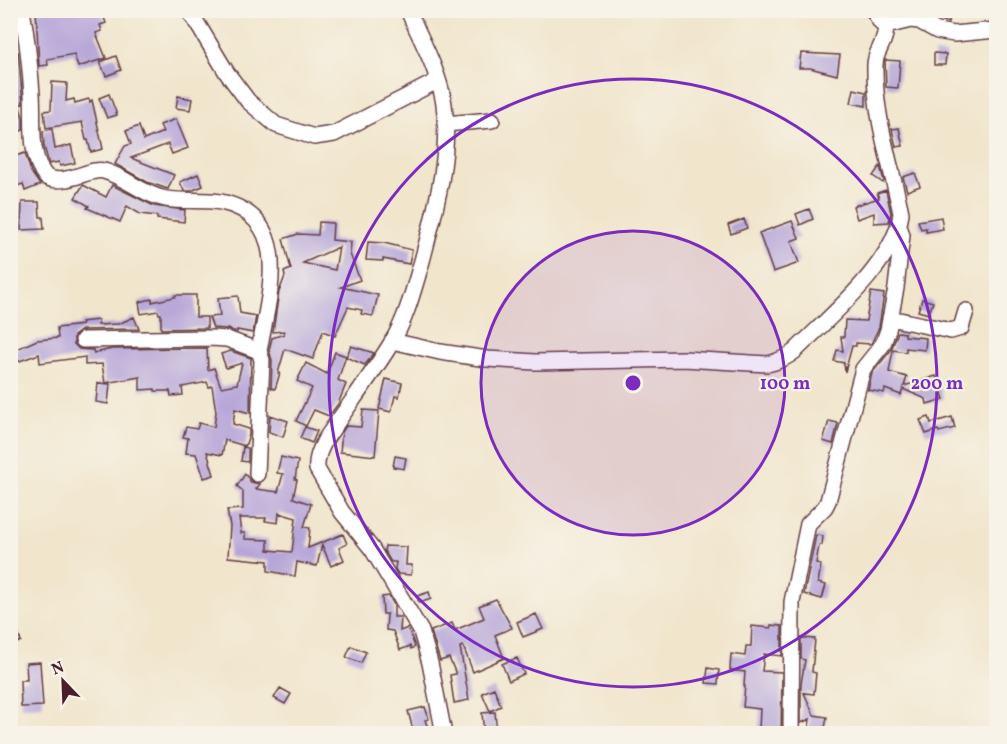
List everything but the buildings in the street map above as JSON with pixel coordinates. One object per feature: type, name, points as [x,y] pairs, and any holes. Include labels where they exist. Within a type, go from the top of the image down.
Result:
[{"type":"street","points":[[22,10],[29,62],[34,146],[46,177],[53,180],[82,176],[101,170],[154,196],[166,199],[221,202],[244,210],[264,230],[272,254],[269,294],[259,351],[262,360],[257,474]]},
{"type":"street","points":[[189,10],[227,73],[249,101],[276,125],[314,137],[334,134],[437,81]]},
{"type":"street","points":[[408,10],[430,60],[444,103],[445,149],[438,196],[405,315],[392,341],[326,440],[318,457],[317,469],[342,512],[372,549],[421,631],[430,663],[444,734]]},
{"type":"street","points":[[873,10],[881,23],[886,26],[911,20],[919,21],[937,31],[954,34],[996,30]]},
{"type":"street","points":[[791,734],[792,602],[808,524],[828,501],[863,369],[883,344],[896,288],[902,235],[901,213],[879,120],[875,76],[875,57],[885,39],[886,26]]},
{"type":"street","points":[[445,124],[492,120]]},
{"type":"street","points":[[392,341],[440,352],[487,359],[535,362],[684,359],[750,364],[779,362],[795,351],[872,273],[900,227]]},
{"type":"street","points":[[890,318],[951,332],[960,328],[966,311]]},
{"type":"street","points":[[83,340],[227,339],[259,351]]}]
